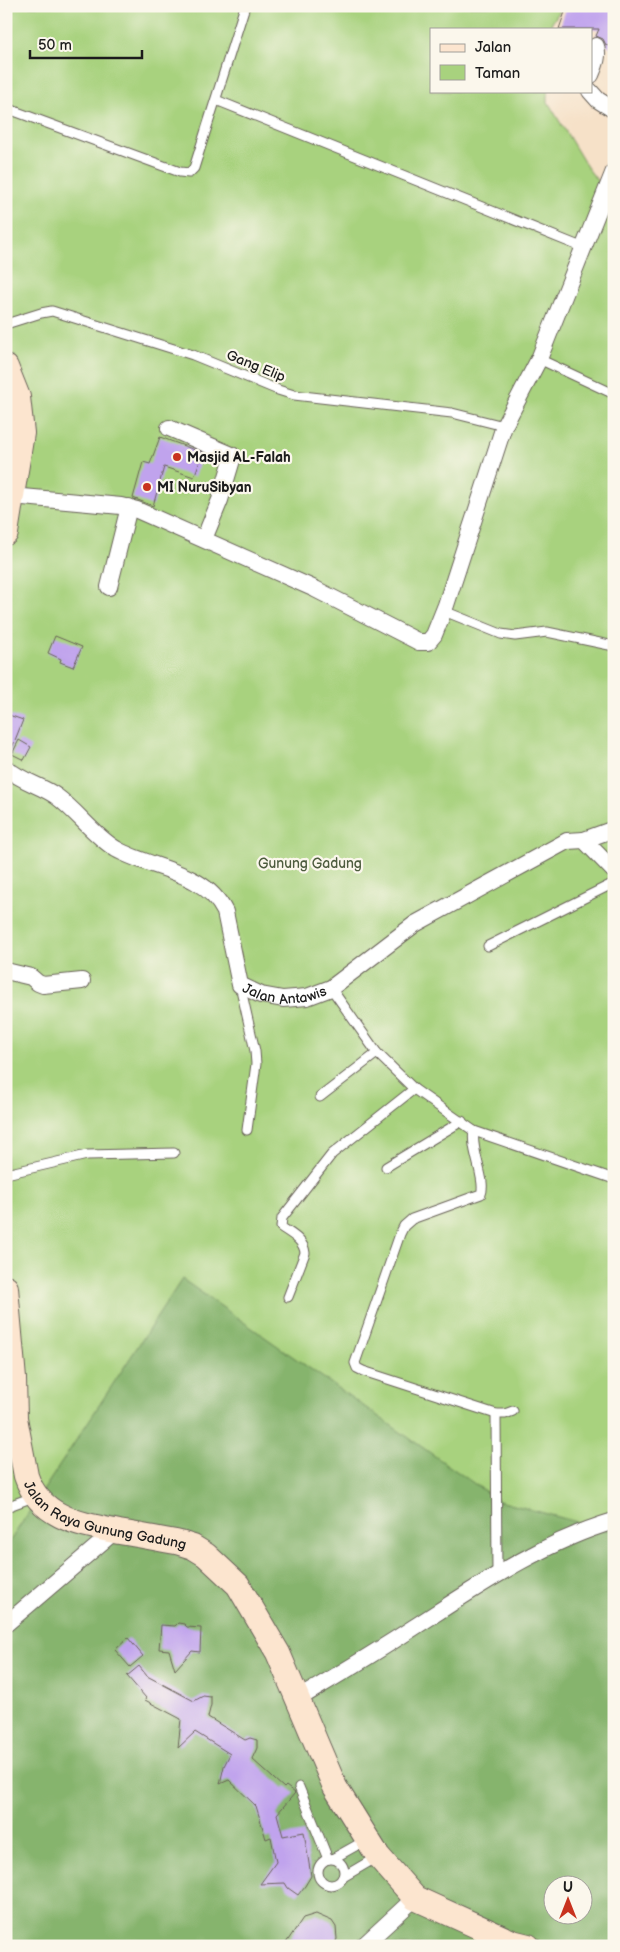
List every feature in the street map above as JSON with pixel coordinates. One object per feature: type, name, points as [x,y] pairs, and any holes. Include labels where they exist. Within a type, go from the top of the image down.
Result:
[{"type":"street","points":[[592,72],[598,52],[596,46]]},
{"type":"street","points":[[591,92],[598,100],[614,110]]},
{"type":"street","points":[[12,496],[129,507],[315,590],[419,642],[425,643],[430,641],[444,611],[504,426],[539,359],[614,171]]},
{"type":"street","points":[[6,367],[18,397],[22,433],[6,532]]},
{"type":"street","points":[[169,428],[232,455],[220,500],[204,539]]},
{"type":"street","points":[[109,587],[129,507]]},
{"type":"street","name":"Jalan Antawis","points":[[6,768],[22,780],[54,795],[104,841],[117,849],[190,878],[212,892],[225,912],[240,985],[261,995],[283,999],[307,997],[331,988],[415,924],[567,841],[584,840],[614,829]]},
{"type":"street","points":[[584,840],[614,871]]},
{"type":"street","points":[[6,971],[31,977],[43,985],[82,981]]},
{"type":"street","name":"Jalan Raya Gunung Gadung","points":[[6,1288],[15,1418],[26,1476],[36,1496],[55,1513],[80,1524],[193,1547],[206,1555],[238,1585],[278,1652],[296,1700],[335,1787],[373,1847],[415,1898]]},
{"type":"street","points":[[296,1700],[379,1651],[497,1574],[558,1541],[614,1522]]},
{"type":"street","points":[[6,1624],[115,1531]]},
{"type":"street","points":[[363,1946],[415,1898],[512,1942],[528,1946]]},
{"type":"lane","points":[[6,108],[180,172],[189,173],[194,168],[245,6]]},
{"type":"lane","points":[[216,100],[584,248]]},
{"type":"lane","name":"Gang Elip","points":[[6,324],[52,311],[193,355],[294,395],[446,412],[504,426]]},
{"type":"lane","points":[[539,359],[614,394]]},
{"type":"lane","points":[[444,611],[501,634],[515,636],[548,632],[614,646]]},
{"type":"lane","points":[[488,946],[614,883]]},
{"type":"lane","points":[[240,985],[255,1051],[256,1064],[247,1130]]},
{"type":"lane","points":[[331,988],[377,1053],[414,1089],[474,1131],[614,1179]]},
{"type":"lane","points":[[320,1097],[377,1053]]},
{"type":"lane","points":[[288,1297],[305,1253],[305,1246],[281,1227],[282,1218],[332,1154],[414,1089]]},
{"type":"lane","points":[[386,1167],[462,1121]]},
{"type":"lane","points":[[474,1131],[473,1146],[482,1185],[481,1194],[412,1219],[404,1226],[355,1363],[357,1368],[363,1371],[496,1414],[505,1414],[513,1411]]},
{"type":"lane","points":[[6,1174],[87,1155],[174,1153]]},
{"type":"lane","points":[[496,1414],[497,1574]]},
{"type":"lane","points":[[6,1507],[36,1496]]},
{"type":"lane","points":[[299,1787],[331,1859]]},
{"type":"lane","points":[[373,1847],[340,1882],[334,1884],[322,1882],[318,1871],[322,1861],[373,1847]]},
{"type":"lane","points":[[331,1859],[339,1861],[342,1866],[343,1877]]},
{"type":"green space","name":"Gunung Gadung","points":[[6,6],[563,6],[549,28],[430,28],[430,92],[548,92],[548,102],[587,167],[614,203],[614,1864],[6,1942]]},
{"type":"green space","points":[[182,1279],[499,1501],[614,1532],[614,1946],[6,1946],[6,1547]]},
{"type":"building","points":[[567,6],[614,6],[614,48],[606,45],[603,39],[596,36],[599,29],[559,28]]},
{"type":"building","points":[[160,437],[203,453],[194,477],[164,467],[153,506],[133,498],[143,462],[150,464]]},
{"type":"building","points":[[55,636],[82,647],[73,667],[60,662],[61,659],[48,653]]},
{"type":"building","points":[[6,714],[23,720],[8,758],[6,758]]},
{"type":"building","points":[[19,740],[31,747],[24,760],[12,754]]},
{"type":"building","points":[[178,1623],[184,1624],[187,1627],[201,1628],[200,1652],[192,1651],[175,1670],[169,1650],[159,1649],[161,1625],[175,1626]]},
{"type":"building","points":[[128,1638],[143,1656],[130,1667],[115,1650]]},
{"type":"building","points":[[139,1666],[147,1676],[194,1701],[203,1696],[211,1697],[208,1717],[245,1740],[250,1738],[257,1740],[257,1748],[252,1759],[284,1788],[286,1786],[295,1793],[277,1814],[283,1836],[304,1832],[311,1876],[298,1895],[288,1888],[285,1883],[260,1884],[276,1862],[271,1837],[266,1839],[256,1806],[229,1780],[220,1784],[224,1766],[230,1754],[195,1732],[178,1748],[181,1719],[145,1700],[146,1698],[127,1676]]},
{"type":"building","points":[[316,1914],[332,1921],[336,1927],[337,1939],[334,1946],[284,1946],[303,1918]]},
{"type":"place","name":"Masjid AL-Falah","points":[[177,457]]},
{"type":"place","name":"MI NuruSibyan","points":[[147,487]]}]
